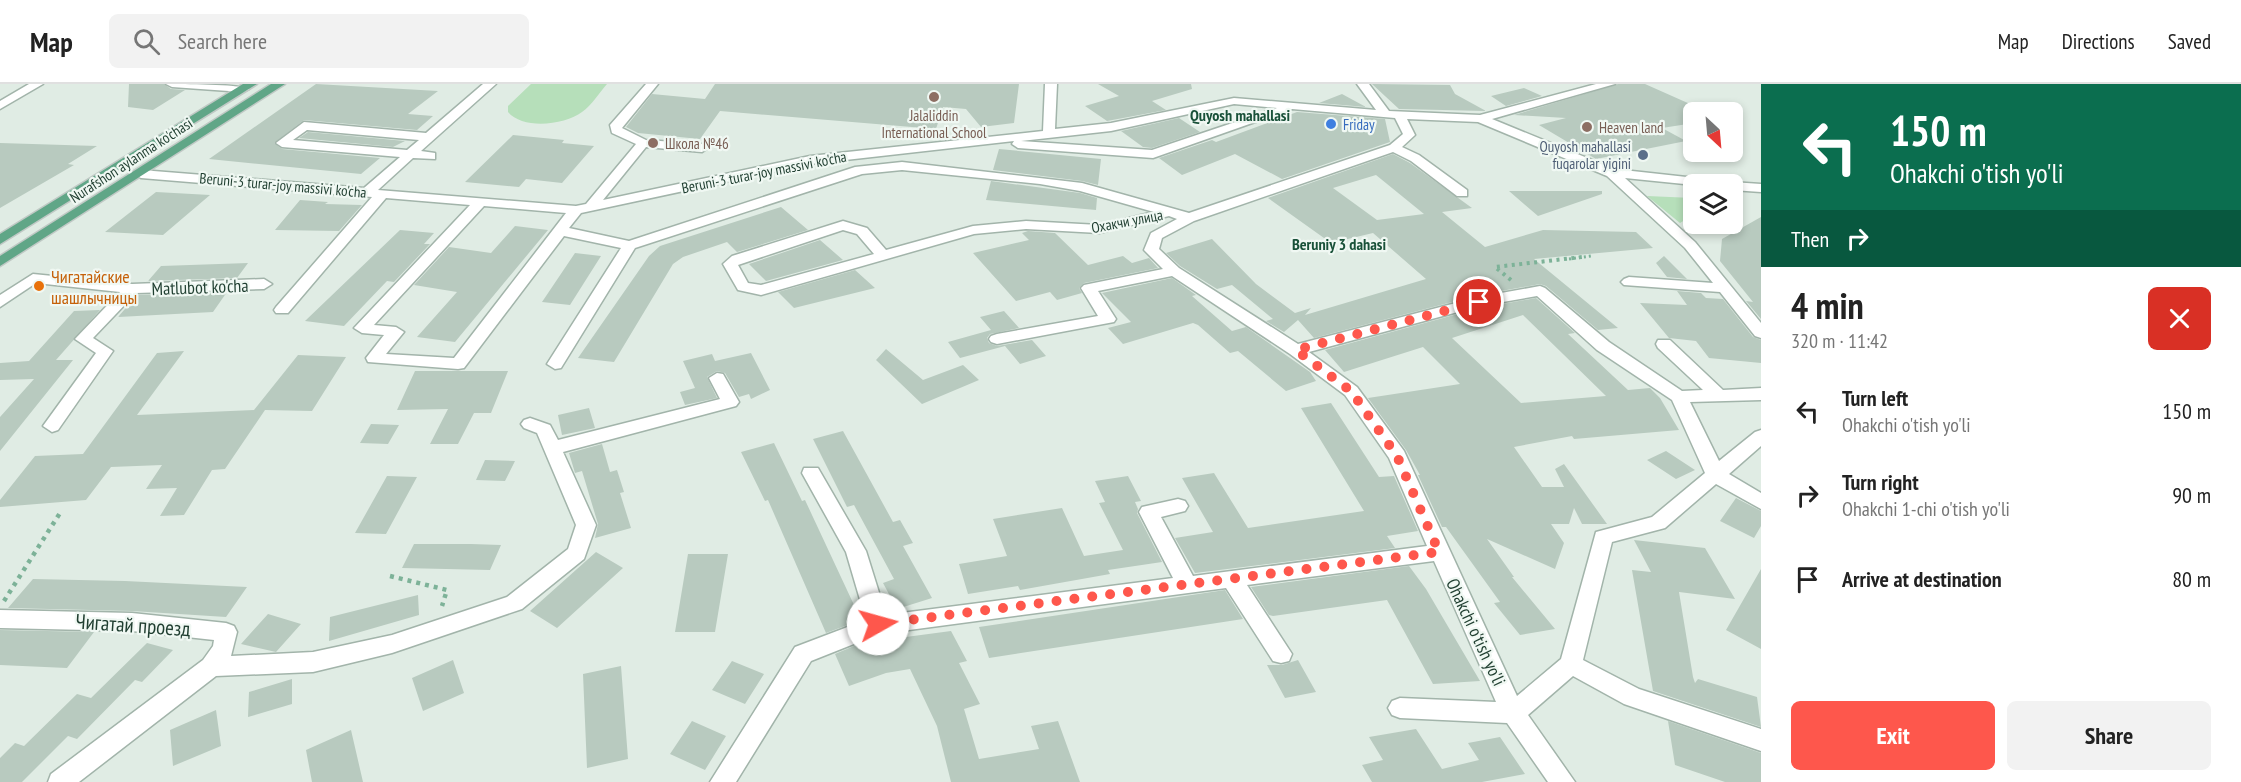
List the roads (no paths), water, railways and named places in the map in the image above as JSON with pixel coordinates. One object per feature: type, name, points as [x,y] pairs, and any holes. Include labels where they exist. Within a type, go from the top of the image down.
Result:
[{"type":"main road","name":"Nurafshon aylanma ko'chasi","points":[[0,262],[279,84]]},
{"type":"main road","name":"Nurafshon aylanma ko'chasi","points":[[0,240],[247,87]]},
{"type":"street","points":[[0,106],[37,84]]},
{"type":"street","points":[[172,84],[247,87]]},
{"type":"street","points":[[368,192],[490,84]]},
{"type":"street","points":[[652,84],[616,125],[616,130],[643,143],[702,148]]},
{"type":"street","points":[[1049,133],[1051,84]]},
{"type":"street","points":[[1363,84],[1385,114]]},
{"type":"street","points":[[1480,119],[1609,84]]},
{"type":"street","name":"Beruni-3 turar-joy massivi ko'cha","points":[[141,174],[576,210],[810,160],[981,134],[1049,133],[1111,127],[1234,101],[1400,116],[1480,119]]},
{"type":"street","points":[[981,134],[994,142],[1154,154],[1293,106]]},
{"type":"street","points":[[1400,116],[1409,135],[1394,148],[1415,158],[1462,193]]},
{"type":"street","points":[[1480,119],[1612,173],[1683,181]]},
{"type":"street","points":[[429,137],[304,126],[282,143],[431,156]]},
{"type":"street","points":[[591,206],[643,143]]},
{"type":"street","name":"Охакчи улица","points":[[882,254],[862,231],[843,225],[737,259],[730,264],[743,286],[761,290],[882,254],[985,228],[1026,225],[1089,229],[1126,224],[1170,212],[1189,218],[1394,148]]},
{"type":"street","points":[[561,231],[630,245],[860,170],[902,166],[1040,180],[1082,187],[1170,212]]},
{"type":"street","points":[[1612,173],[1690,245],[1761,333]]},
{"type":"street","points":[[1743,187],[1761,188]]},
{"type":"street","points":[[282,310],[383,194]]},
{"type":"street","points":[[1126,199],[1126,224]]},
{"type":"street","points":[[481,202],[362,328],[396,332],[374,358],[458,364],[576,210]]},
{"type":"street","name":"Ohakchi o'tish yo'li","points":[[1189,218],[1156,236],[1151,250],[1174,271],[1296,350],[1351,391],[1358,400],[1397,456],[1513,713],[1563,782]]},
{"type":"street","points":[[555,364],[630,245]]},
{"type":"street","points":[[997,339],[1108,319],[1089,288],[1174,271]]},
{"type":"street","name":"Matlubot ko'cha","points":[[0,302],[33,278],[132,289],[264,284]]},
{"type":"street","points":[[1629,282],[1725,288]]},
{"type":"street","points":[[52,426],[105,351],[83,339],[132,289]]},
{"type":"street","points":[[1296,350],[1479,302],[1540,291],[1603,346],[1679,397],[1716,475],[1761,502]]},
{"type":"street","points":[[1664,344],[1718,395]]},
{"type":"street","points":[[553,448],[730,402],[717,378]]},
{"type":"street","points":[[1679,397],[1761,394]]},
{"type":"street","points":[[60,782],[211,667],[313,662],[392,644],[514,603],[577,553],[586,525],[544,429],[530,424]]},
{"type":"street","points":[[1400,708],[1513,713],[1571,664],[1603,537],[1658,523],[1761,436]]},
{"type":"street","points":[[811,473],[856,551],[878,624]]},
{"type":"street","points":[[1178,506],[1149,512],[1187,585]]},
{"type":"street","points":[[722,782],[803,654],[878,624],[1439,552]]},
{"type":"street","points":[[1231,579],[1281,654]]},
{"type":"street","name":"Чигатай проезд","points":[[0,619],[132,622],[226,632],[224,649],[211,667]]},
{"type":"street","points":[[1571,664],[1632,697],[1761,740]]},
{"type":"place","name":"Jalaliddin International School","points":[[934,97]]},
{"type":"place","name":"Friday","points":[[1331,124]]},
{"type":"place","name":"Heaven land","points":[[1587,127]]},
{"type":"place","name":"Школа №46","points":[[653,143]]},
{"type":"place","name":"Quyosh mahallasi fuqarolar yigini","points":[[1643,155]]},
{"type":"place","name":"Чигатайские шашлычницы","points":[[39,286]]},
{"type":"district","name":"Quyosh mahallasi","points":[[1240,115]]},
{"type":"district","name":"Beruniy 3 dahasi","points":[[1339,244]]}]
